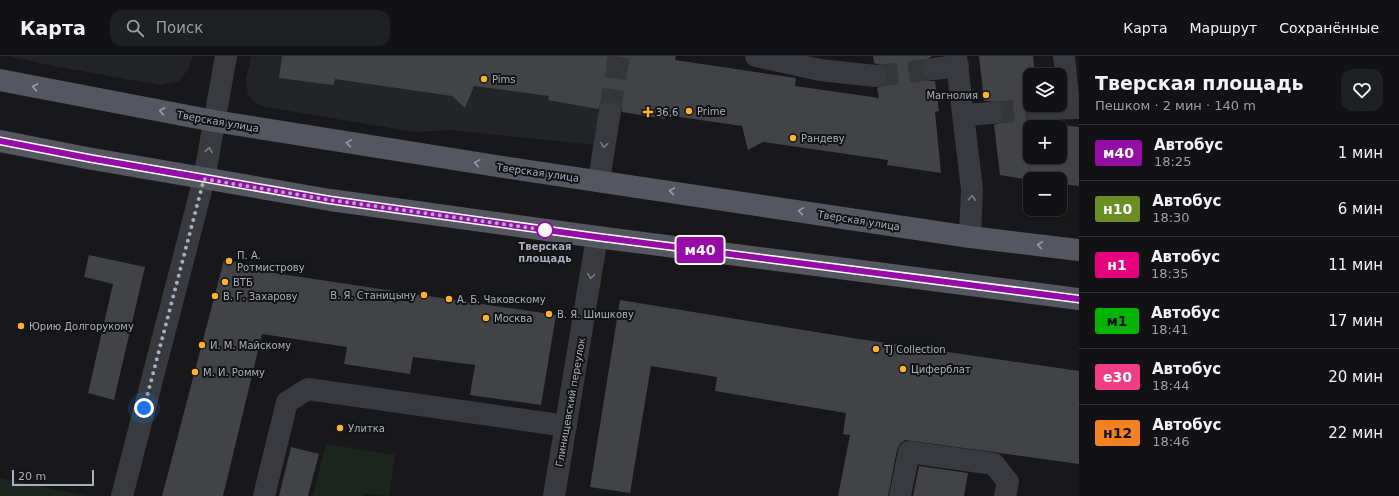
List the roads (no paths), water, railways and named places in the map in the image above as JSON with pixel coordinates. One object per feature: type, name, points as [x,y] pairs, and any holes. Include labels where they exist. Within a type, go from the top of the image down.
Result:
[{"type":"main road","name":"Тверская улица","points":[[0,80],[214,121],[503,167],[599,180],[970,237],[1079,250]]},
{"type":"main road","points":[[0,141],[204,179],[330,200],[597,237],[1079,299]]},
{"type":"street","points":[[122,496],[204,179],[226,56]]},
{"type":"street","points":[[756,56],[820,70],[876,76]]},
{"type":"street","points":[[1064,56],[1074,108]]},
{"type":"street","points":[[934,69],[957,61],[972,189],[970,237]]},
{"type":"street","points":[[599,180],[610,111]]},
{"type":"street","points":[[964,116],[992,113]]},
{"type":"street","name":"Глинищевский переулок","points":[[554,496],[597,237]]},
{"type":"street","points":[[264,496],[287,402],[308,389],[566,426]]},
{"type":"street","points":[[900,496],[909,452],[994,464],[1008,482],[1005,496]]},
{"type":"tunnel","points":[[610,111],[619,56]]},
{"type":"tunnel","points":[[876,76],[934,69]]},
{"type":"tunnel","points":[[992,113],[1023,110]]},
{"type":"place","name":"Pims","points":[[484,79]]},
{"type":"place","name":"Магнолия","points":[[986,95]]},
{"type":"place","name":"Prime","points":[[689,111]]},
{"type":"place","name":"36,6","points":[[648,112]]},
{"type":"place","name":"Рандеву","points":[[793,138]]},
{"type":"place","name":"Тверская площадь","points":[[545,230]]},
{"type":"place","name":"П. А. Ротмистрову","points":[[229,261]]},
{"type":"place","name":"ВТБ","points":[[225,282]]},
{"type":"place","name":"В. Я. Станицыну","points":[[424,295]]},
{"type":"place","name":"В. Г. Захарову","points":[[215,296]]},
{"type":"place","name":"А. Б. Чаковскому","points":[[449,299]]},
{"type":"place","name":"В. Я. Шишкову","points":[[549,314]]},
{"type":"place","name":"Москва","points":[[486,318]]},
{"type":"place","name":"Юрию Долгорукому","points":[[21,326]]},
{"type":"place","name":"И. М. Майскому","points":[[202,345]]},
{"type":"place","name":"TJ Collection","points":[[876,349]]},
{"type":"place","name":"Циферблат","points":[[903,369]]},
{"type":"place","name":"М. И. Ромму","points":[[195,372]]},
{"type":"place","name":"Улитка","points":[[340,428]]}]
